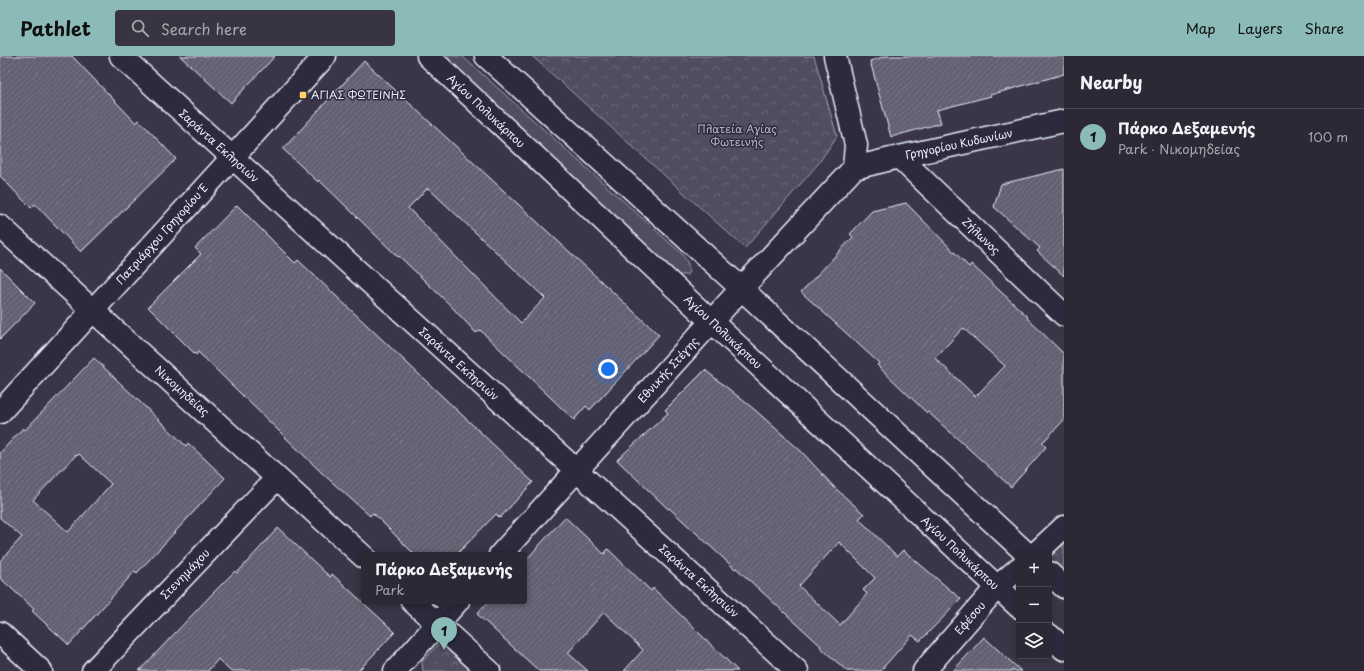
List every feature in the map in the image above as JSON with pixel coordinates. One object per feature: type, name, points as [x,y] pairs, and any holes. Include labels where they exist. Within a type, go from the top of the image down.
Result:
[{"type":"street","name":"Σαράντα Εκλησιών","points":[[121,56],[797,671]]},
{"type":"street","name":"Πατριάρχου Γρηγορίου Ε΄","points":[[0,412],[325,56]]},
{"type":"street","name":"Αγίου Πολυκάρπου","points":[[428,56],[711,322],[1016,604]]},
{"type":"street","points":[[486,56],[741,289],[1024,551]]},
{"type":"street","points":[[835,56],[856,145],[854,168]]},
{"type":"street","name":"Γρηγορίου Κυδωνίων","points":[[854,168],[1064,121]]},
{"type":"street","name":"Ζήλωνος","points":[[899,157],[1064,315]]},
{"type":"street","name":"Εθνικής Στέγης","points":[[503,552],[741,289],[854,168]]},
{"type":"street","name":"Νικομηδείας","points":[[0,226],[361,554]]},
{"type":"street","name":"Στενημάχου","points":[[92,671],[277,478]]},
{"type":"street","points":[[1038,551],[1063,530]]},
{"type":"street","name":"Εφέσου","points":[[924,671],[997,586],[1016,570]]},
{"type":"street","points":[[1052,577],[1064,587]]},
{"type":"street","points":[[415,604],[489,671]]},
{"type":"street","points":[[395,671],[455,604]]},
{"type":"street","points":[[0,633],[41,671]]},
{"type":"street","points":[[1052,638],[1064,649]]},
{"type":"green space","points":[[443,56],[462,56],[682,254],[689,267],[687,275],[678,275],[671,271]]},
{"type":"green space","name":"Πλατεία Αγίας Φωτεινής","points":[[532,56],[814,56],[837,136],[818,164],[745,248]]},
{"type":"green space","points":[[1064,534],[1064,588],[1052,577],[1051,551]]},
{"type":"green space","points":[[443,639],[478,671],[423,671],[422,662]]},
{"type":"building","points":[[0,56],[72,56],[136,123],[139,120],[176,159],[81,252],[35,204],[31,208],[0,176]]},
{"type":"building","points":[[180,56],[275,56],[231,103]]},
{"type":"building","points":[[886,56],[1064,56],[1064,74],[990,95],[991,96],[937,110],[941,123],[891,137],[870,61]]},
{"type":"building","points":[[364,61],[659,335],[590,410],[586,406],[574,420],[480,330],[476,333],[451,306],[399,256],[398,257],[319,180],[318,182],[283,149]],"holes":[[[428,188],[545,298],[521,323],[408,208]]]},
{"type":"building","points":[[1064,169],[1064,276],[1037,251],[1040,248],[994,207],[1001,184]]},
{"type":"building","points":[[906,203],[969,267],[971,264],[1028,317],[1027,318],[1064,354],[1064,420],[1042,443],[1046,447],[1011,487],[928,412],[927,413],[877,365],[879,363],[801,292],[853,237],[850,234],[872,211]],"holes":[[[963,328],[1005,366],[975,396],[935,358]]]},
{"type":"building","points":[[237,205],[295,263],[298,260],[533,482],[500,518],[496,514],[459,552],[412,552],[373,513],[370,516],[323,474],[198,352],[196,355],[148,307],[201,254],[195,248]]},
{"type":"building","points":[[0,268],[35,303],[0,339]]},
{"type":"building","points":[[94,358],[186,446],[188,443],[225,478],[137,573],[135,571],[69,645],[32,611],[34,609],[0,578],[0,561],[22,537],[0,518],[0,453],[23,428],[25,430]],"holes":[[[79,454],[111,484],[68,532],[33,500],[76,455],[77,456]]]},
{"type":"building","points":[[705,370],[755,410],[802,452],[835,488],[864,514],[859,519],[897,556],[903,550],[961,599],[920,641],[912,635],[880,671],[847,671],[736,568],[735,569],[669,508],[668,509],[617,460],[668,413],[665,410]],"holes":[[[839,542],[875,578],[863,590],[867,594],[840,625],[799,586]]]},
{"type":"building","points":[[565,517],[604,554],[608,549],[651,591],[653,588],[738,671],[624,671],[643,650],[604,612],[568,653],[588,671],[539,671],[477,614],[486,604],[527,604],[527,559]]},
{"type":"building","points":[[278,528],[330,577],[332,574],[361,601],[361,604],[365,604],[395,632],[358,671],[230,671],[218,659],[208,671],[139,671],[235,571],[237,573]]},
{"type":"building","points":[[984,637],[1021,671],[953,671]]},
{"type":"place","name":"ΑΓΙΑΣ ΦΩΤΕΙΝΗΣ","points":[[303,95]]},
{"type":"place","name":"Πάρκο Δεξαμενής","points":[[444,650]]}]
